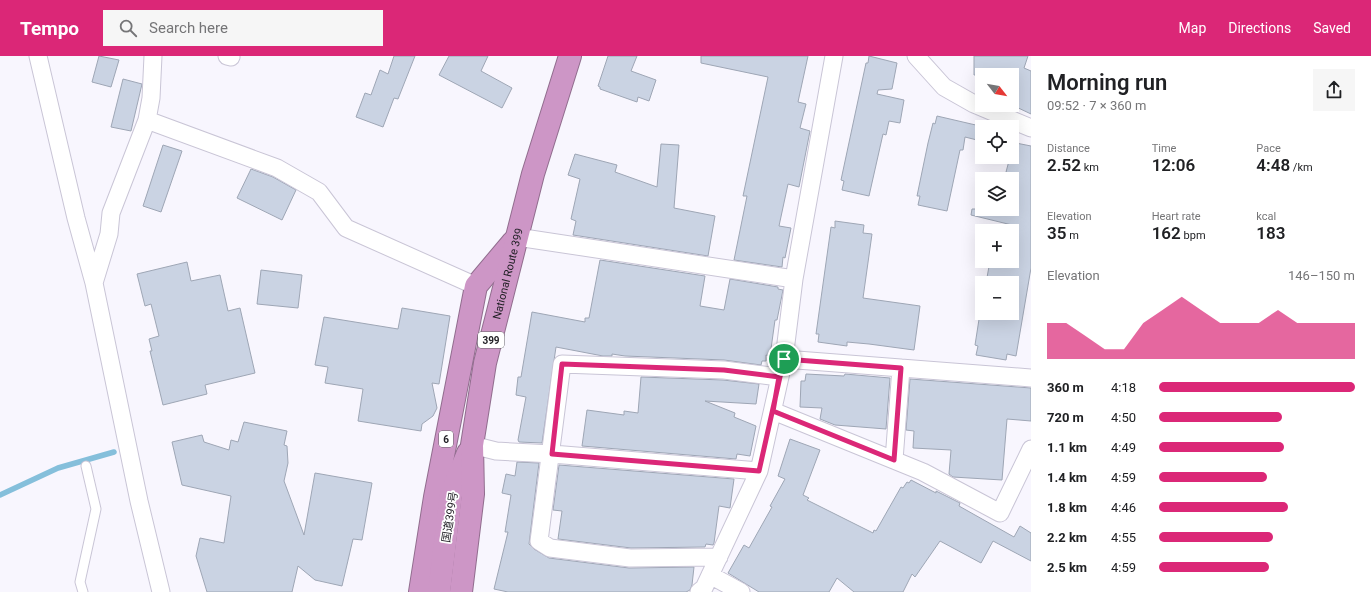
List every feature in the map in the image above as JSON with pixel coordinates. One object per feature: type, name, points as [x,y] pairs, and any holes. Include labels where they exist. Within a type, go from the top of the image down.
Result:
[{"type":"highway","name":"National Route 399","points":[[461,592],[473,494],[472,445],[485,363],[533,174],[570,56]]},
{"type":"highway","name":"6","points":[[420,592],[435,497],[476,286],[517,237]]},
{"type":"highway","name":"国道399号","points":[[439,592],[451,494],[472,445]]},
{"type":"street","points":[[38,56],[76,218],[94,283],[139,501],[161,592]]},
{"type":"street","points":[[94,283],[109,234],[111,213],[147,120],[151,98],[153,56]]},
{"type":"street","points":[[699,592],[704,588],[719,558],[759,471],[784,359],[794,279],[834,56]]},
{"type":"street","points":[[916,56],[944,87],[974,104],[1031,128]]},
{"type":"street","points":[[147,120],[278,168],[319,192],[346,228],[476,286]]},
{"type":"street","points":[[517,237],[794,279]]},
{"type":"street","points":[[784,359],[1031,378]]},
{"type":"street","points":[[719,558],[630,558],[550,548],[539,541],[552,454],[562,364],[724,370],[779,377]]},
{"type":"street","points":[[894,460],[901,368]]},
{"type":"street","points":[[773,411],[923,472],[1000,513],[1031,449]]},
{"type":"street","points":[[472,445],[496,451],[552,454],[759,471]]},
{"type":"street","points":[[710,575],[741,592]]},
{"type":"lane","points":[[83,592],[80,582],[96,509],[86,466]]},
{"type":"building","points":[[99,56],[119,60],[111,87],[92,82]]},
{"type":"building","points":[[394,56],[415,56],[398,99],[394,98],[383,127],[356,117],[365,93],[371,95],[380,70],[388,74]]},
{"type":"building","points":[[449,56],[488,56],[481,71],[512,88],[502,108],[439,75]]},
{"type":"building","points":[[608,56],[637,56],[631,71],[656,80],[649,101],[638,97],[637,102],[600,89],[598,86]]},
{"type":"building","points":[[701,56],[808,56],[798,102],[806,104],[800,128],[810,131],[799,187],[788,184],[779,226],[791,228],[785,258],[783,257],[782,267],[734,260],[747,196],[743,196],[768,77],[701,63]]},
{"type":"building","points":[[869,56],[897,63],[892,89],[878,90],[877,94],[904,100],[900,123],[889,121],[886,135],[883,134],[869,196],[842,190],[844,181],[841,180],[866,63],[868,63]]},
{"type":"building","points":[[974,56],[1028,56],[1024,68],[1031,71],[1031,114],[1019,108],[1019,68],[975,68],[974,75]]},
{"type":"building","points":[[123,79],[142,84],[131,131],[111,127]]},
{"type":"building","points":[[937,116],[975,125],[975,140],[965,137],[963,150],[960,150],[947,211],[918,205],[920,196],[917,196],[928,143],[933,123],[935,124]]},
{"type":"building","points":[[661,144],[679,145],[674,208],[715,216],[708,256],[573,235],[576,221],[571,219],[580,179],[568,175],[575,154],[617,165],[615,172],[657,187]]},
{"type":"building","points":[[1019,144],[1031,146],[1031,268],[1016,356],[1007,354],[1006,360],[976,355],[978,346],[975,345],[979,320],[1019,320],[1019,276],[987,276],[989,268],[1019,268],[1019,224],[1008,224],[975,216],[1019,216],[1019,172],[1006,172],[1008,164],[1019,164]]},
{"type":"building","points":[[163,145],[182,151],[161,212],[143,206]]},
{"type":"building","points":[[251,169],[273,177],[296,190],[282,220],[237,198]]},
{"type":"building","points":[[972,209],[975,209],[975,216],[971,215]]},
{"type":"building","points":[[835,221],[864,225],[863,233],[872,234],[863,298],[920,306],[914,350],[847,342],[847,346],[818,342],[819,334],[816,334],[831,227],[835,228]]},
{"type":"building","points":[[600,260],[705,276],[700,306],[724,310],[730,279],[778,287],[778,289],[783,290],[777,320],[775,320],[770,356],[766,355],[766,361],[762,361],[761,365],[724,360],[625,356],[612,354],[612,356],[603,356],[556,347],[542,443],[519,442],[518,440],[526,397],[516,395],[518,377],[521,377],[532,312],[585,322],[585,318],[589,318]]},
{"type":"building","points":[[187,262],[191,281],[220,275],[228,311],[240,308],[255,373],[205,385],[207,394],[163,405],[150,351],[152,351],[149,339],[159,336],[151,304],[145,306],[137,274]]},
{"type":"building","points":[[261,270],[302,275],[298,308],[257,304]]},
{"type":"building","points":[[402,308],[450,316],[439,384],[432,383],[437,408],[433,416],[422,424],[421,431],[358,421],[363,389],[325,383],[328,367],[315,365],[324,317],[398,329]]},
{"type":"building","points":[[806,374],[844,376],[845,374],[890,378],[886,429],[835,425],[820,419],[822,408],[800,407],[801,381],[805,381]]},
{"type":"building","points":[[641,377],[723,380],[759,384],[756,404],[705,401],[735,413],[734,417],[756,426],[750,456],[737,454],[736,459],[582,446],[587,410],[624,415],[624,411],[638,413]]},
{"type":"building","points":[[910,379],[1031,388],[1031,421],[1007,419],[1002,480],[953,477],[949,474],[951,450],[913,448],[914,431],[906,430]]},
{"type":"building","points":[[244,422],[287,431],[284,445],[287,446],[288,463],[284,481],[304,535],[315,473],[372,483],[362,540],[353,539],[342,586],[315,580],[298,566],[292,592],[207,592],[196,556],[200,538],[224,543],[231,496],[182,485],[172,442],[202,435],[204,442],[229,450],[231,440],[238,442]]},
{"type":"building","points":[[790,439],[820,450],[803,495],[809,498],[807,500],[873,533],[874,530],[876,531],[901,487],[903,488],[907,482],[909,483],[911,480],[960,503],[959,506],[1014,537],[1020,526],[1031,533],[1031,561],[993,541],[981,563],[940,541],[915,577],[912,574],[903,592],[854,592],[837,578],[829,592],[759,592],[728,573],[744,545],[749,548],[772,507],[770,506],[785,479],[778,476]]},
{"type":"building","points":[[517,462],[539,463],[529,544],[534,549],[549,558],[629,568],[694,567],[690,590],[686,592],[508,592],[494,589],[508,532],[505,532],[511,495],[502,493],[506,474],[515,476]]},
{"type":"building","points":[[559,465],[734,479],[730,508],[719,506],[714,543],[713,545],[706,544],[705,547],[631,548],[558,539],[562,511],[553,510]]},
{"type":"waterway","points":[[0,495],[58,468],[114,452]]},
{"type":"route","points":[[784,359],[779,377],[773,411],[759,471],[552,454],[562,364],[724,370],[779,377],[773,411],[894,460],[901,368],[784,359]]}]
